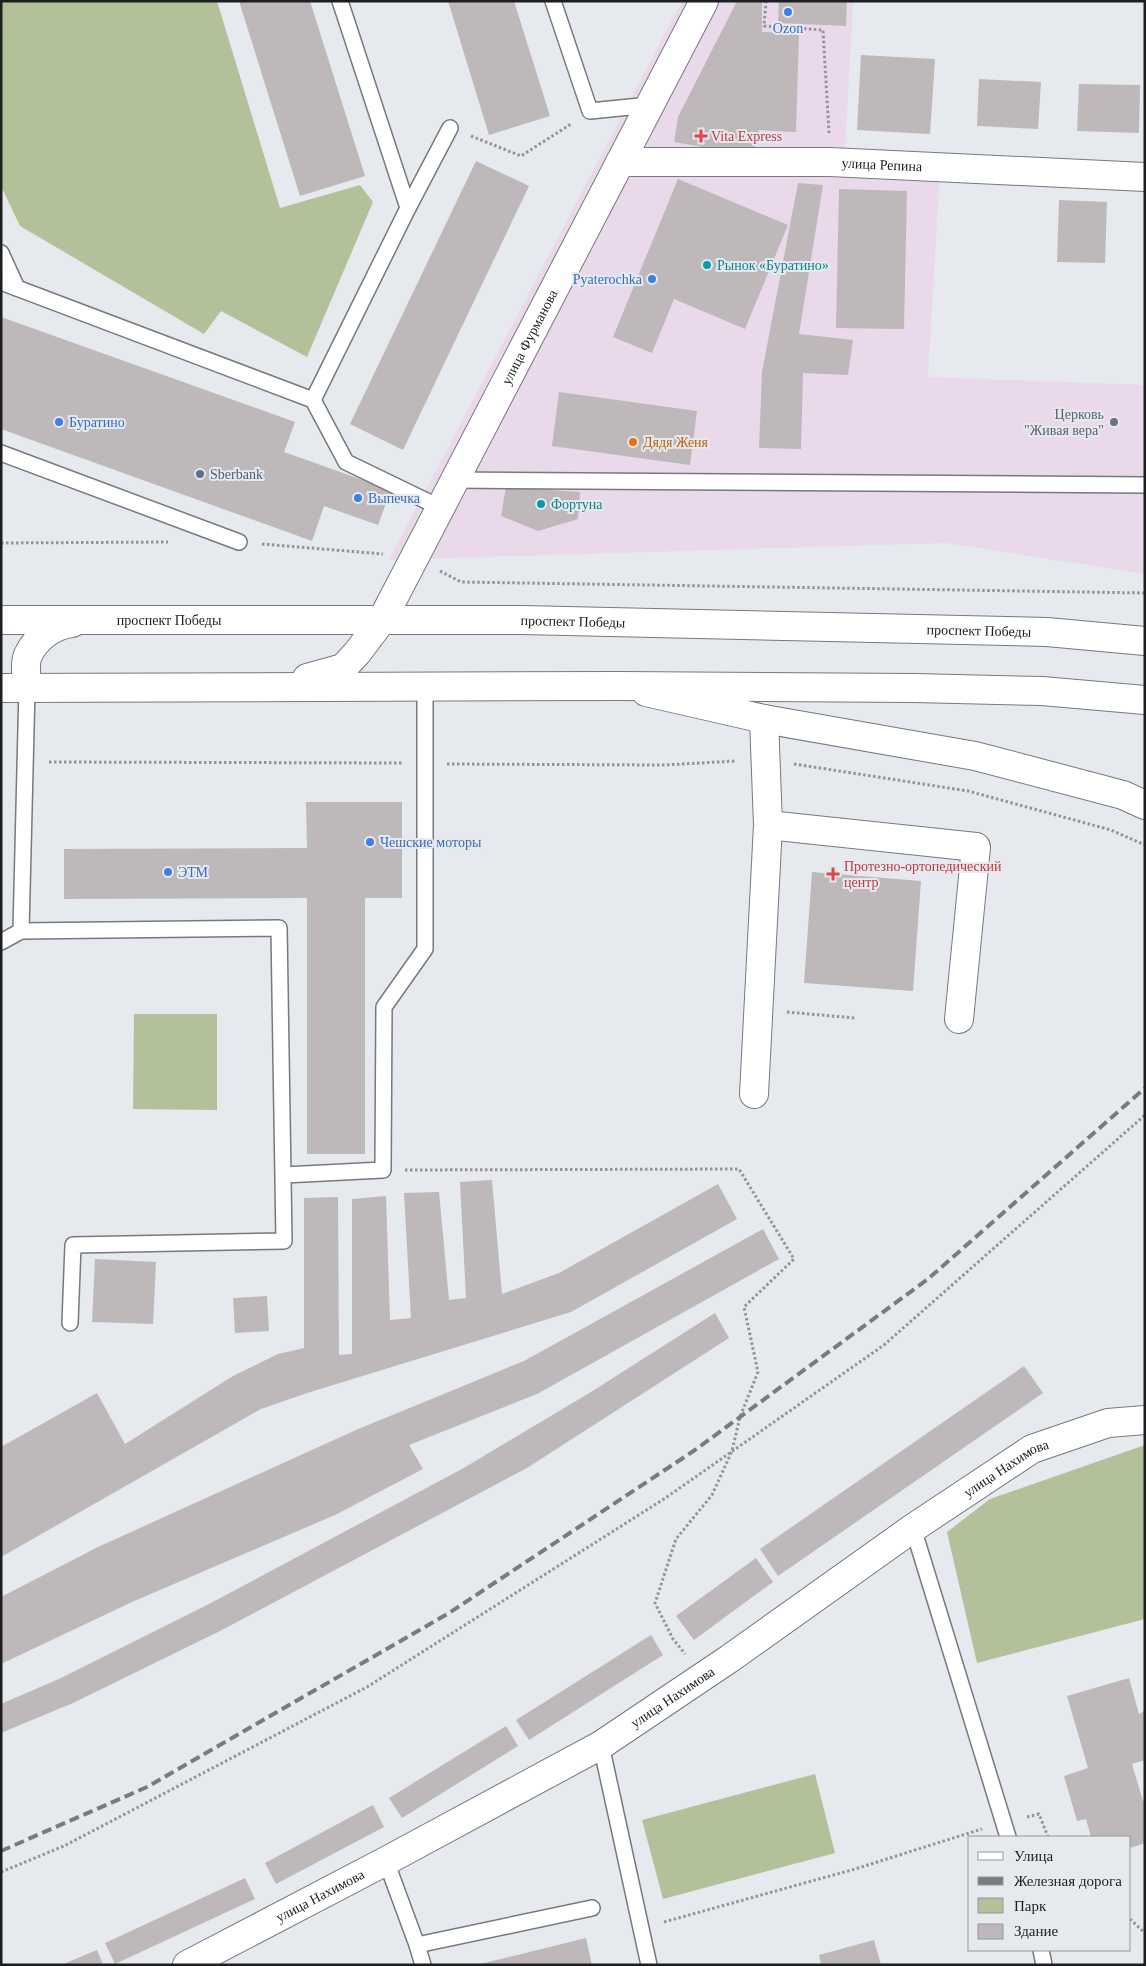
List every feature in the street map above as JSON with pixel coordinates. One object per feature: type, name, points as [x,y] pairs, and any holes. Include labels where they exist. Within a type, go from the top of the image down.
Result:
[{"type":"street","name":"улица Фурманова","points":[[274,687],[343,668],[382,620],[439,507],[704,1]]},
{"type":"street","name":"улица Репина","points":[[620,162],[830,162],[1145,178]]},
{"type":"street","name":"проспект Победы","points":[[1,620],[532,620],[1048,632],[1145,641]]},
{"type":"street","points":[[123,620],[64,624],[43,634],[27,656],[14,688],[620,686],[914,688],[1042,691],[1145,700]]},
{"type":"street","points":[[620,686],[764,719],[976,756],[1123,794],[1145,805]]},
{"type":"street","points":[[754,1094],[768,825],[764,719]]},
{"type":"street","points":[[768,825],[976,847],[959,1019]]},
{"type":"street","name":"улица Нахимова","points":[[187,1965],[386,1861],[601,1745],[914,1528],[1032,1449],[1108,1422],[1145,1420]]},
{"type":"lane","points":[[340,1],[408,208]]},
{"type":"lane","points":[[553,1],[590,111],[650,105]]},
{"type":"lane","points":[[313,400],[408,208],[450,128]]},
{"type":"lane","points":[[1,253],[17,288]]},
{"type":"lane","points":[[1,282],[313,400],[346,462],[439,507]]},
{"type":"lane","points":[[1,453],[239,542]]},
{"type":"lane","points":[[454,480],[1145,485]]},
{"type":"lane","points":[[284,1175],[384,1170],[384,1007],[425,949],[425,687]]},
{"type":"lane","points":[[14,688],[24,762],[21,931]]},
{"type":"lane","points":[[1,942],[21,931],[279,928],[284,1241],[74,1245],[70,1323]]},
{"type":"lane","points":[[914,1528],[1008,1836]]},
{"type":"lane","points":[[601,1745],[649,1965]]},
{"type":"lane","points":[[386,1861],[423,1965]]},
{"type":"lane","points":[[417,1945],[592,1908]]},
{"type":"lane","points":[[1040,1951],[1044,1965]]},
{"type":"path","points":[[766,1],[764,26],[823,30],[830,162]]},
{"type":"path","points":[[450,128],[521,156],[590,111]]},
{"type":"path","points":[[414,556],[460,582],[1145,592]]},
{"type":"path","points":[[24,762],[664,764],[765,759],[968,791],[1111,830],[1145,845]]},
{"type":"path","points":[[759,1010],[855,1018]]},
{"type":"path","points":[[1,1872],[64,1846],[367,1687],[664,1499],[884,1345],[1145,1115]]},
{"type":"path","points":[[384,1170],[739,1169],[794,1259],[744,1307],[758,1372],[740,1417],[732,1451],[712,1495],[676,1539],[655,1604],[673,1639],[703,1676]]},
{"type":"path","points":[[640,1929],[855,1869],[1004,1823]]},
{"type":"path","points":[[1131,1920],[1145,1933]]},
{"type":"shaded area","points":[[682,1],[853,1],[844,168],[940,168],[928,377],[1145,385],[1145,574],[946,543],[389,560]]},
{"type":"green space","points":[[1,1],[217,1],[280,208],[360,185],[373,202],[307,357],[221,311],[204,334],[20,226],[1,186]]},
{"type":"green space","points":[[134,1014],[217,1014],[217,1110],[133,1109]]},
{"type":"green space","points":[[1145,1445],[1145,1619],[977,1663],[947,1532],[990,1499]]},
{"type":"green space","points":[[815,1774],[835,1853],[663,1899],[642,1820]]},
{"type":"building","points":[[239,1],[310,1],[365,176],[300,196]]},
{"type":"building","points":[[448,1],[514,1],[550,116],[489,135]]},
{"type":"building","points":[[737,1],[762,1],[762,32],[799,33],[796,132],[759,130],[754,156],[674,142],[678,117]]},
{"type":"building","points":[[779,1],[847,1],[846,26],[778,23]]},
{"type":"building","points":[[861,55],[935,59],[930,134],[857,130]]},
{"type":"building","points":[[979,79],[1041,82],[1038,129],[977,126]]},
{"type":"building","points":[[1079,84],[1140,85],[1139,133],[1077,131]]},
{"type":"building","points":[[476,161],[529,186],[403,450],[350,424]]},
{"type":"building","name":"Рынок «Буратино»","points":[[678,179],[788,225],[745,329],[674,299],[652,353],[613,337]]},
{"type":"building","points":[[798,183],[823,185],[799,334],[853,340],[848,375],[803,373],[801,449],[759,448],[762,372]]},
{"type":"building","points":[[839,189],[907,191],[904,329],[836,328]]},
{"type":"building","points":[[1059,200],[1107,202],[1105,263],[1057,262]]},
{"type":"building","points":[[1,317],[295,422],[284,452],[391,490],[378,525],[324,506],[312,541],[1,429]]},
{"type":"building","points":[[559,392],[697,411],[690,465],[552,446]]},
{"type":"building","name":"Фортуна","points":[[506,487],[580,492],[578,519],[538,531],[501,516]]},
{"type":"building","points":[[306,802],[402,802],[402,898],[365,898],[365,1154],[307,1154],[307,898],[64,899],[64,849],[307,848]]},
{"type":"building","points":[[812,872],[921,881],[913,991],[804,983]]},
{"type":"building","points":[[492,1180],[502,1294],[559,1273],[718,1184],[737,1219],[571,1312],[307,1393],[261,1409],[1,1557],[1,1447],[97,1393],[125,1444],[233,1376],[278,1354],[304,1348],[304,1198],[338,1197],[339,1355],[352,1354],[352,1199],[386,1196],[390,1320],[411,1318],[404,1193],[439,1192],[449,1300],[466,1298],[460,1182]]},
{"type":"building","points":[[763,1229],[779,1259],[537,1394],[409,1445],[423,1469],[335,1515],[132,1602],[1,1664],[1,1597],[98,1547],[356,1430],[524,1361]]},
{"type":"building","points":[[95,1259],[156,1262],[153,1324],[92,1322]]},
{"type":"building","points":[[267,1296],[269,1331],[235,1333],[233,1298]]},
{"type":"building","points":[[715,1313],[729,1338],[527,1468],[220,1631],[73,1703],[1,1733],[1,1704],[61,1678],[209,1604],[462,1469],[591,1392]]},
{"type":"building","points":[[1024,1366],[1043,1393],[778,1576],[760,1549]]},
{"type":"building","points":[[756,1558],[773,1582],[694,1640],[676,1616]]},
{"type":"building","points":[[651,1635],[663,1655],[529,1740],[516,1720]]},
{"type":"building","points":[[1129,1678],[1139,1714],[1144,1711],[1145,1713],[1145,1760],[1132,1764],[1143,1801],[1145,1801],[1145,1843],[1131,1848],[1131,1836],[1091,1836],[1086,1819],[1077,1821],[1064,1776],[1088,1768],[1067,1696]]},
{"type":"building","points":[[506,1726],[518,1746],[402,1818],[389,1798]]},
{"type":"building","points":[[373,1805],[384,1827],[276,1884],[265,1863]]},
{"type":"building","points":[[245,1878],[255,1899],[115,1964],[105,1943]]},
{"type":"building","points":[[586,1938],[592,1965],[480,1965],[480,1964]]},
{"type":"building","points":[[874,1940],[881,1965],[821,1965],[819,1955]]},
{"type":"building","points":[[97,1950],[103,1965],[61,1965]]},
{"type":"railway","points":[[1,1851],[147,1787],[449,1613],[695,1450],[928,1279],[1145,1088]]},
{"type":"place","name":"Ozon","points":[[788,12]]},
{"type":"place","name":"Vita Express","points":[[701,136]]},
{"type":"place","name":"Рынок «Буратино»","points":[[707,265]]},
{"type":"place","name":"Pyaterochka","points":[[652,279]]},
{"type":"place","name":"Буратино","points":[[59,422]]},
{"type":"place","name":"Церковь \"Живая вера\"","points":[[1114,422]]},
{"type":"place","name":"Дядя Женя","points":[[633,442]]},
{"type":"place","name":"Sberbank","points":[[200,474]]},
{"type":"place","name":"Выпечка","points":[[358,498]]},
{"type":"place","name":"Фортуна","points":[[541,504]]},
{"type":"place","name":"Чешские моторы","points":[[370,842]]},
{"type":"place","name":"ЭТМ","points":[[168,872]]},
{"type":"place","name":"Протезно-ортопедический центр","points":[[833,874]]}]
